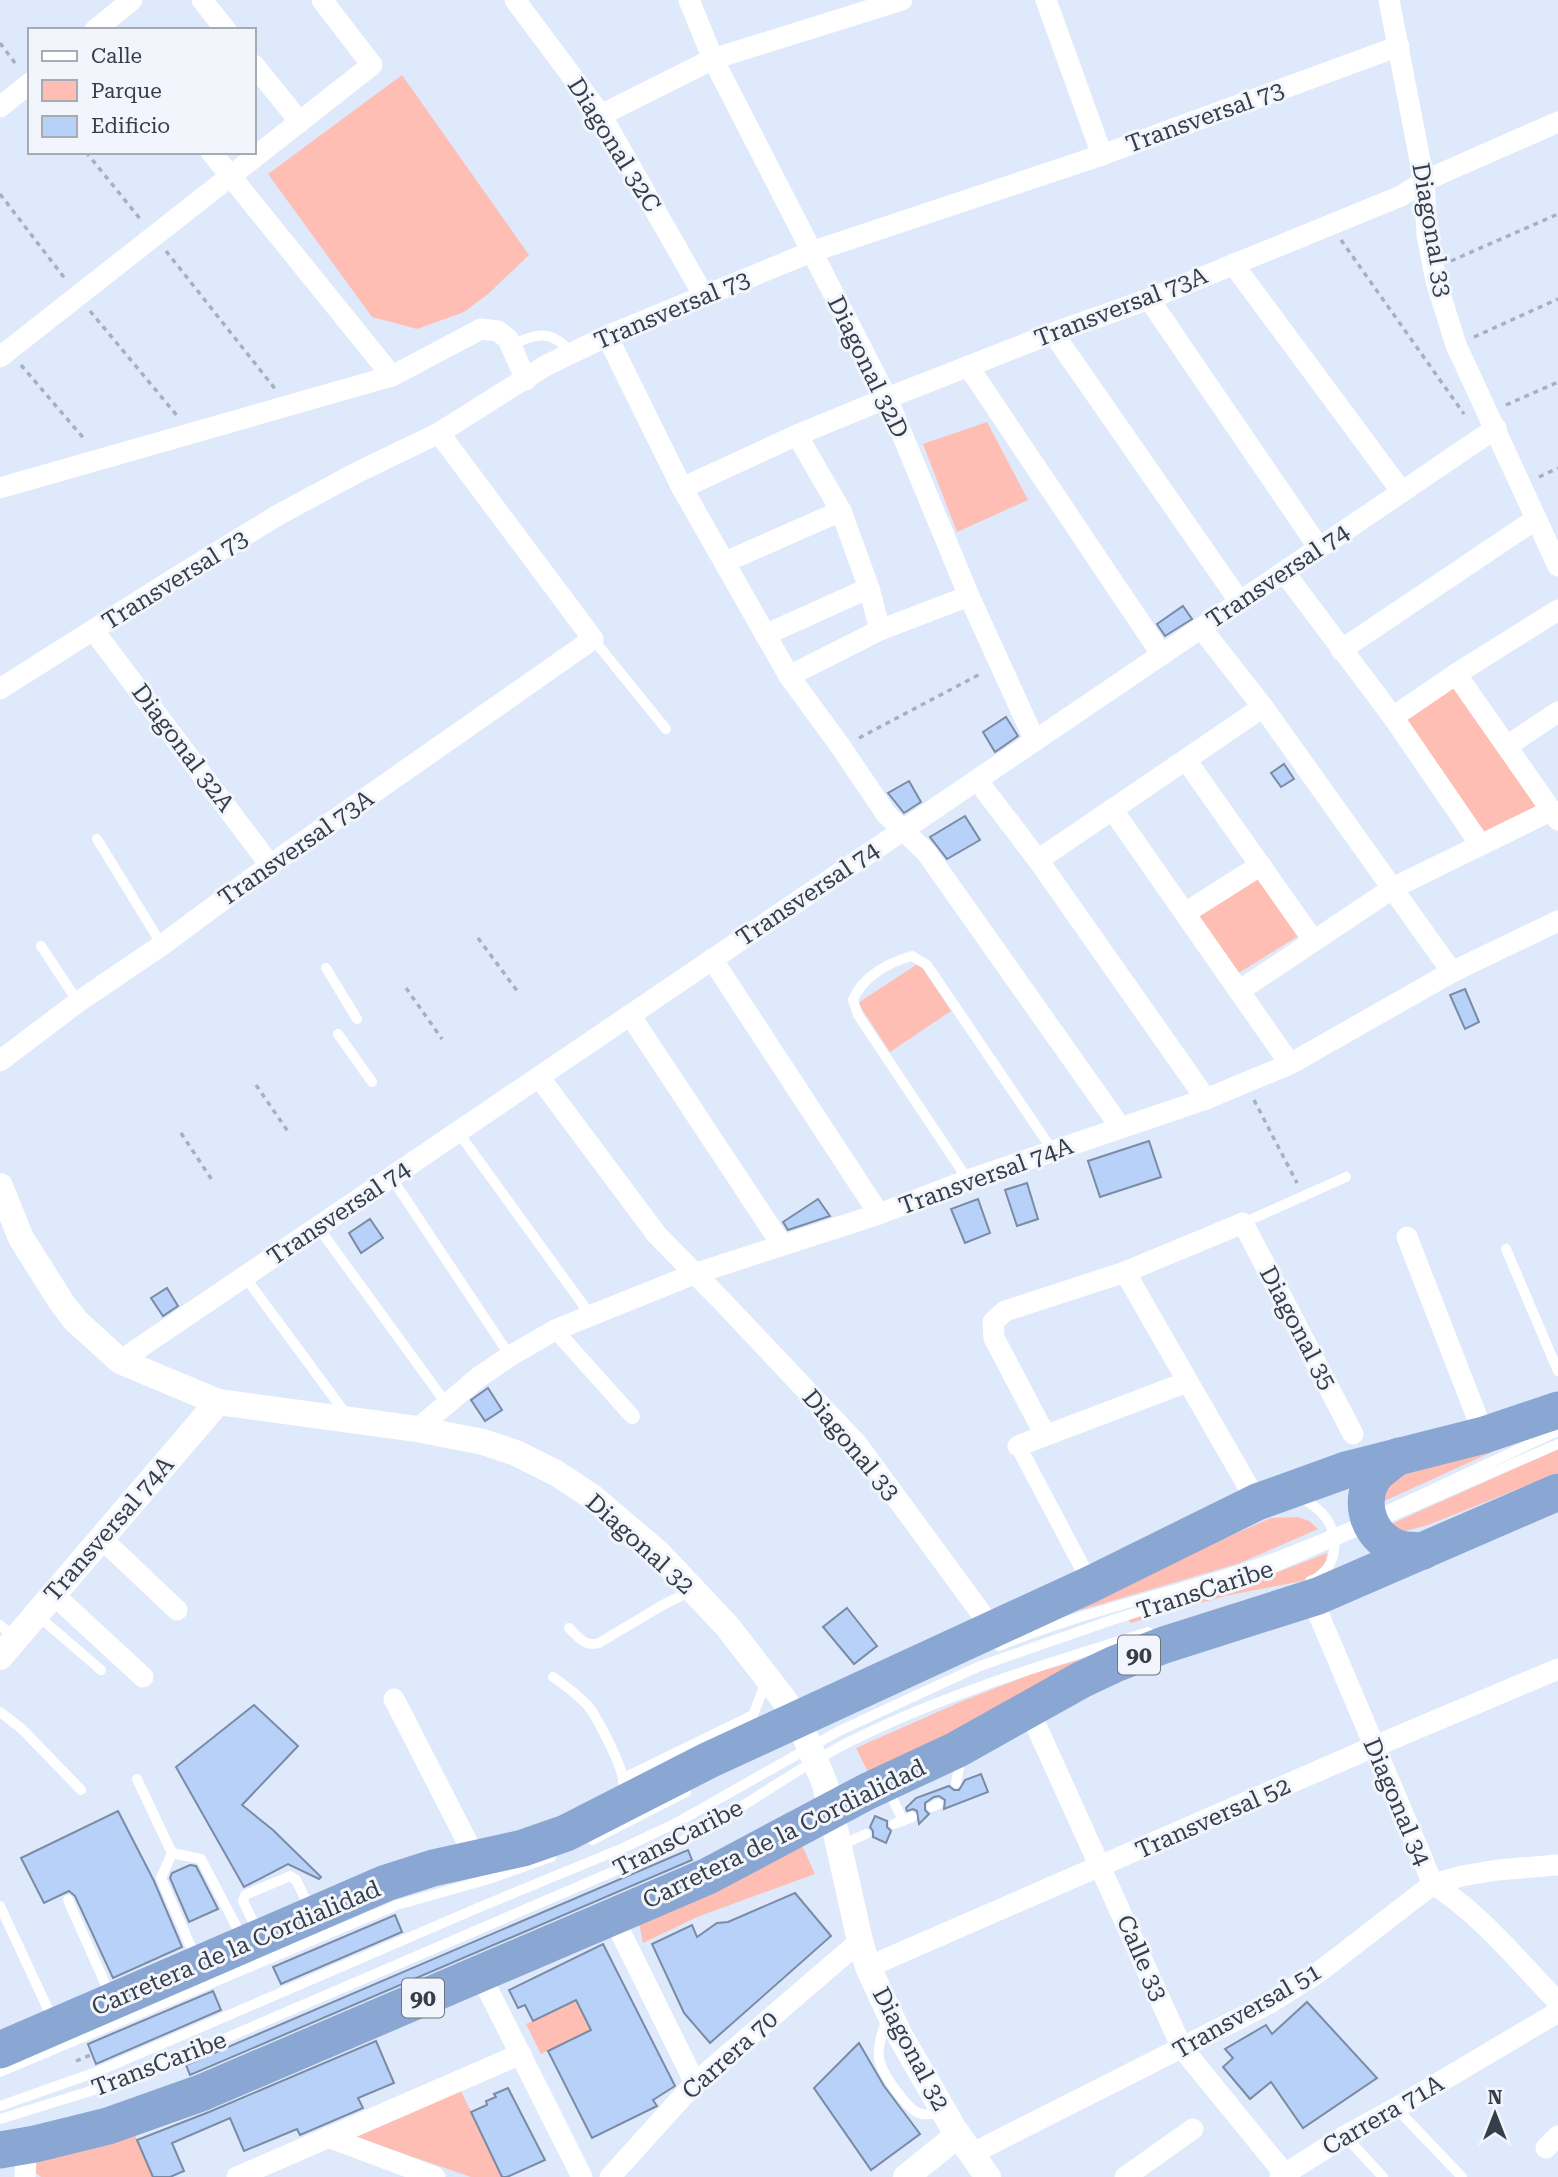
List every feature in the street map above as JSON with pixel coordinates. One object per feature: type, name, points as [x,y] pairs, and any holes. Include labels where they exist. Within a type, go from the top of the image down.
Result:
[{"type":"highway","name":"Carretera de la Cordialidad","points":[[0,2050],[403,1877],[523,1849],[546,1841],[621,1793],[709,1760],[805,1738],[1091,1584],[1256,1502],[1319,1479],[1484,1435],[1558,1410]]},
{"type":"highway","points":[[1399,1456],[1377,1474],[1369,1488],[1366,1503],[1369,1523],[1380,1538],[1392,1546],[1423,1551]]},
{"type":"highway","name":"Carretera de la Cordialidad","points":[[20,2157],[201,2093],[708,1876],[885,1783],[956,1767],[1081,1680],[1115,1664],[1423,1551],[1558,1492]]},
{"type":"highway","points":[[956,1767],[1034,1721],[1214,1647],[1311,1593]]},
{"type":"street","points":[[104,27],[132,0]]},
{"type":"street","points":[[202,0],[224,28]]},
{"type":"street","points":[[4,354],[372,65],[322,0]]},
{"type":"street","name":"Diagonal 32C","points":[[515,0],[601,115],[704,296]]},
{"type":"street","name":"Diagonal 32D","points":[[689,0],[713,59],[887,398],[969,596],[1035,741]]},
{"type":"street","points":[[601,115],[713,59],[902,0]]},
{"type":"street","points":[[1046,0],[1102,155]]},
{"type":"street","name":"Diagonal 33","points":[[1389,0],[1424,181],[1427,235],[1434,269],[1457,345],[1488,427],[1558,566]]},
{"type":"street","name":"Transversal 73","points":[[0,689],[278,515],[439,433],[545,366],[607,336],[811,252],[1102,155],[1399,46]]},
{"type":"street","points":[[256,67],[300,122]]},
{"type":"street","points":[[0,107],[26,78]]},
{"type":"street","name":"Transversal 73A","points":[[682,488],[797,435],[887,398],[1053,332],[1149,299],[1401,196],[1424,181],[1558,122]]},
{"type":"street","points":[[213,154],[392,376]]},
{"type":"street","points":[[1233,264],[1402,492]]},
{"type":"street","points":[[1149,299],[1319,548]]},
{"type":"street","points":[[0,488],[392,376],[481,329],[498,331],[511,345],[526,380]]},
{"type":"street","points":[[1053,332],[1240,602]]},
{"type":"street","points":[[607,336],[682,488],[789,676],[886,814],[926,852],[1121,1128]]},
{"type":"street","points":[[968,366],[1162,655]]},
{"type":"street","name":"Transversal 74","points":[[121,1361],[1402,492],[1488,427]]},
{"type":"street","points":[[439,433],[593,639]]},
{"type":"street","points":[[797,435],[841,511],[869,588],[880,630]]},
{"type":"street","points":[[725,562],[841,511]]},
{"type":"street","points":[[1341,650],[1536,519]]},
{"type":"street","points":[[1283,572],[1393,717],[1479,844]]},
{"type":"street","points":[[765,635],[869,588]]},
{"type":"street","points":[[789,676],[880,630],[969,596]]},
{"type":"street","points":[[1393,717],[1558,610]]},
{"type":"street","points":[[1201,628],[1263,706],[1452,972]]},
{"type":"street","name":"Diagonal 32A","points":[[94,631],[270,865]]},
{"type":"street","name":"Transversal 73A","points":[[0,1061],[270,865],[593,639]]},
{"type":"street","points":[[1239,990],[1393,888],[1479,844],[1555,815],[1456,674]]},
{"type":"street","points":[[1038,860],[1263,706]]},
{"type":"street","points":[[1507,746],[1558,712]]},
{"type":"street","points":[[1186,760],[1313,940]]},
{"type":"street","points":[[977,780],[1038,860],[1206,1099]]},
{"type":"street","points":[[1112,809],[1290,1064]]},
{"type":"street","points":[[1185,913],[1261,865]]},
{"type":"street","name":"Transversal 74A","points":[[417,1429],[446,1403],[510,1356],[555,1330],[694,1274],[879,1214],[968,1180],[1206,1099],[1290,1064],[1452,972],[1558,921]]},
{"type":"street","points":[[712,959],[879,1214]]},
{"type":"street","points":[[629,1016],[782,1245]]},
{"type":"street","name":"Diagonal 33","points":[[540,1077],[657,1236],[723,1301],[857,1444],[983,1642]]},
{"type":"street","name":"Diagonal 32","points":[[0,1186],[21,1238],[62,1303],[76,1321],[121,1361],[218,1402],[417,1429],[483,1442],[516,1453],[556,1473],[626,1524],[693,1590],[727,1626],[768,1678],[805,1738],[832,1809],[868,1967],[890,2014],[945,2112],[988,2177]]},
{"type":"street","points":[[1045,1435],[994,1338],[993,1322],[1005,1311],[1125,1272],[1243,1223]]},
{"type":"street","name":"Diagonal 35","points":[[1243,1223],[1353,1434]]},
{"type":"street","points":[[1407,1237],[1484,1435]]},
{"type":"street","points":[[1125,1272],[1256,1502]]},
{"type":"street","points":[[555,1330],[632,1416]]},
{"type":"street","points":[[1091,1584],[1018,1446],[1187,1382]]},
{"type":"street","name":"Transversal 74A","points":[[5,1640],[36,1614],[218,1402]]},
{"type":"street","points":[[101,1538],[177,1610]]},
{"type":"street","name":"Diagonal 34","points":[[1311,1593],[1373,1747],[1433,1884],[1451,1895],[1479,1920],[1558,2002]]},
{"type":"street","points":[[53,1594],[143,1677]]},
{"type":"street","name":"Transversal 52","points":[[868,1967],[1101,1868],[1373,1747],[1558,1670]]},
{"type":"street","points":[[394,1699],[476,1859]]},
{"type":"street","name":"Calle 33","points":[[1034,1721],[1182,2048],[1282,2175]]},
{"type":"street","name":"Transversal 51","points":[[965,2145],[1182,2048],[1268,2004],[1319,1972],[1433,1884],[1497,1870],[1558,1865]]},
{"type":"street","points":[[613,1917],[695,2083]]},
{"type":"street","name":"Carrera 70","points":[[610,2177],[695,2083],[860,1941]]},
{"type":"street","points":[[480,1974],[582,2177]]},
{"type":"street","name":"Carrera 71A","points":[[1282,2175],[1558,2012]]},
{"type":"street","points":[[237,2177],[521,2054]]},
{"type":"street","points":[[1125,2177],[1192,2129]]},
{"type":"street","points":[[328,2137],[435,2177]]},
{"type":"street","points":[[906,2177],[965,2145]]},
{"type":"lane","points":[[511,345],[530,337],[546,335],[563,343],[571,353]]},
{"type":"lane","points":[[593,639],[666,729]]},
{"type":"lane","points":[[97,839],[162,945]]},
{"type":"lane","points":[[41,946],[78,1002]]},
{"type":"lane","points":[[968,1180],[858,1015],[852,1000],[858,986],[896,960],[912,956],[927,965],[1053,1152]]},
{"type":"lane","points":[[326,968],[358,1019]]},
{"type":"lane","points":[[338,1034],[372,1082]]},
{"type":"lane","points":[[458,1132],[592,1317]]},
{"type":"lane","points":[[391,1177],[510,1356]]},
{"type":"lane","points":[[1243,1223],[1346,1177]]},
{"type":"lane","points":[[318,1227],[446,1403]]},
{"type":"lane","points":[[1506,1249],[1558,1371]]},
{"type":"lane","points":[[245,1276],[333,1398],[353,1421]]},
{"type":"lane","name":"TransCaribe","points":[[1369,1523],[1558,1431]]},
{"type":"lane","name":"TransCaribe","points":[[0,2106],[99,2071],[480,1907],[623,1849],[676,1822],[805,1738],[859,1720],[980,1666],[1099,1624],[1259,1574],[1334,1538],[1558,1444]]},
{"type":"lane","points":[[1256,1502],[1283,1494],[1301,1498],[1317,1507],[1328,1520],[1334,1538]]},
{"type":"lane","name":"TransCaribe","points":[[983,1642],[1225,1575],[1334,1538]]},
{"type":"lane","name":"TransCaribe","points":[[1311,1593],[1315,1580],[1327,1571],[1331,1563],[1334,1538]]},
{"type":"lane","points":[[569,1628],[583,1642],[590,1645],[599,1643],[661,1605],[693,1590]]},
{"type":"lane","points":[[36,1614],[101,1670]]},
{"type":"lane","name":"TransCaribe","points":[[805,1738],[845,1744],[885,1724],[1012,1674],[1161,1628]]},
{"type":"lane","points":[[553,1677],[578,1695],[591,1710],[621,1793],[753,1716],[768,1678]]},
{"type":"lane","points":[[0,1712],[22,1729],[82,1790]]},
{"type":"lane","name":"TransCaribe","points":[[0,2119],[97,2089],[182,2057],[675,1845],[719,1822],[805,1738]]},
{"type":"lane","points":[[137,1779],[172,1853],[161,1878],[198,1964]]},
{"type":"lane","points":[[885,1783],[903,1821]]},
{"type":"lane","name":"TransCaribe","points":[[576,1847],[646,1814],[698,1785]]},
{"type":"lane","points":[[839,1846],[866,1834]]},
{"type":"lane","points":[[0,2072],[397,1905],[489,1879],[565,1852]]},
{"type":"lane","points":[[172,1853],[201,1859],[253,1941]]},
{"type":"lane","points":[[68,1900],[113,2001]]},
{"type":"lane","points":[[0,1906],[55,2026]]},
{"type":"lane","points":[[1396,2108],[1462,2177]]},
{"type":"lane","points":[[1345,2136],[1383,2177]]},
{"type":"path","points":[[0,43],[26,78]]},
{"type":"path","points":[[88,154],[288,405]]},
{"type":"path","points":[[0,194],[78,296],[191,433]]},
{"type":"path","points":[[1434,269],[1558,214]]},
{"type":"path","points":[[1329,224],[1488,427],[1558,382]]},
{"type":"path","points":[[1457,345],[1558,299]]},
{"type":"path","points":[[4,354],[101,459]]},
{"type":"path","points":[[852,742],[987,671]]},
{"type":"path","points":[[478,938],[518,992]]},
{"type":"path","points":[[406,988],[442,1039]]},
{"type":"path","points":[[1245,1083],[1304,1195]]},
{"type":"path","points":[[256,1085],[289,1133]]},
{"type":"path","points":[[181,1133],[212,1180]]},
{"type":"green space","points":[[402,75],[529,255],[488,294],[464,312],[417,329],[372,317],[268,174]]},
{"type":"green space","points":[[987,422],[1028,500],[957,532],[923,444]]},
{"type":"green space","points":[[1456,685],[1544,808],[1479,837],[1401,722]]},
{"type":"green space","points":[[1257,872],[1300,935],[1237,974],[1194,915]]},
{"type":"green space","points":[[919,963],[951,1011],[890,1052],[858,1003]]},
{"type":"green space","points":[[1540,1430],[1380,1503],[1396,1475]]},
{"type":"green space","points":[[1558,1449],[1558,1473],[1428,1525],[1405,1531],[1396,1530],[1389,1525]]},
{"type":"green space","points":[[1298,1517],[1309,1521],[1318,1529],[1240,1563],[1081,1610],[1077,1603],[1271,1518]]},
{"type":"green space","points":[[1327,1553],[1326,1563],[1307,1580],[1225,1596],[1131,1623],[1128,1619],[1250,1583]]},
{"type":"green space","points":[[1139,1643],[871,1778],[856,1748],[1037,1672]]},
{"type":"green space","points":[[801,1843],[815,1874],[697,1917],[643,1943],[639,1923]]},
{"type":"green space","points":[[576,2000],[591,2030],[541,2054],[526,2024]]},
{"type":"green space","points":[[461,2091],[502,2177],[471,2177],[356,2137]]},
{"type":"green space","points":[[132,2128],[153,2177],[41,2177],[35,2172],[37,2154]]},
{"type":"building","points":[[1183,606],[1192,619],[1165,636],[1157,624]]},
{"type":"building","points":[[1006,717],[1018,736],[995,752],[983,732]]},
{"type":"building","points":[[1284,764],[1294,779],[1281,787],[1271,773]]},
{"type":"building","points":[[909,781],[921,802],[904,813],[888,793]]},
{"type":"building","points":[[965,816],[980,840],[947,859],[930,837]]},
{"type":"building","points":[[1465,989],[1479,1022],[1465,1029],[1450,995]]},
{"type":"building","points":[[1149,1141],[1161,1177],[1100,1197],[1088,1161]]},
{"type":"building","points":[[1027,1183],[1038,1219],[1017,1226],[1005,1190]]},
{"type":"building","points":[[818,1199],[830,1216],[788,1230],[783,1222]]},
{"type":"building","points":[[978,1199],[990,1233],[965,1243],[951,1209]]},
{"type":"building","points":[[370,1219],[383,1238],[361,1253],[349,1233]]},
{"type":"building","points":[[167,1288],[178,1306],[163,1316],[151,1298]]},
{"type":"building","points":[[488,1388],[502,1410],[485,1421],[471,1400]]},
{"type":"building","points":[[847,1608],[877,1646],[854,1664],[823,1627]]},
{"type":"building","points":[[254,1705],[298,1746],[242,1805],[273,1830],[321,1877],[319,1879],[288,1864],[244,1887],[176,1767]]},
{"type":"building","points":[[981,1774],[988,1792],[944,1809],[945,1800],[939,1796],[934,1797],[925,1803],[925,1810],[929,1814],[919,1824],[917,1811],[907,1811],[906,1808],[916,1798],[949,1786],[959,1790],[965,1780]]},
{"type":"building","points":[[118,1811],[154,1881],[182,1947],[113,1978],[75,1896],[69,1891],[44,1903],[21,1858]]},
{"type":"building","points":[[875,1816],[887,1821],[887,1827],[891,1831],[886,1843],[873,1837],[870,1827]]},
{"type":"building","points":[[688,1850],[692,1860],[190,2075],[186,2065]]},
{"type":"building","points":[[190,1865],[196,1866],[218,1909],[189,1922],[170,1878],[172,1873]]},
{"type":"building","points":[[795,1893],[831,1936],[710,2043],[684,2013],[652,1944],[692,1925],[697,1937],[717,1923],[728,1922]]},
{"type":"building","points":[[395,1915],[402,1932],[281,1984],[273,1967]]},
{"type":"building","points":[[603,1944],[675,2086],[653,2100],[657,2106],[592,2138],[548,2051],[591,2030],[576,2000],[533,2021],[525,2005],[518,2008],[509,1990]]},
{"type":"building","points":[[213,1991],[221,2010],[96,2064],[88,2044]]},
{"type":"building","points":[[1307,2002],[1377,2078],[1303,2128],[1271,2082],[1250,2099],[1223,2067],[1233,2058],[1225,2049],[1266,2025],[1272,2034]]},
{"type":"building","points":[[376,2041],[394,2083],[358,2098],[363,2108],[300,2135],[297,2129],[244,2151],[230,2118],[172,2143],[184,2171],[170,2177],[153,2177],[137,2140]]},
{"type":"building","points":[[859,2043],[884,2086],[920,2134],[871,2170],[814,2088]]},
{"type":"building","points":[[508,2088],[545,2160],[502,2177],[471,2112],[487,2105],[486,2101],[496,2097],[494,2094]]}]
